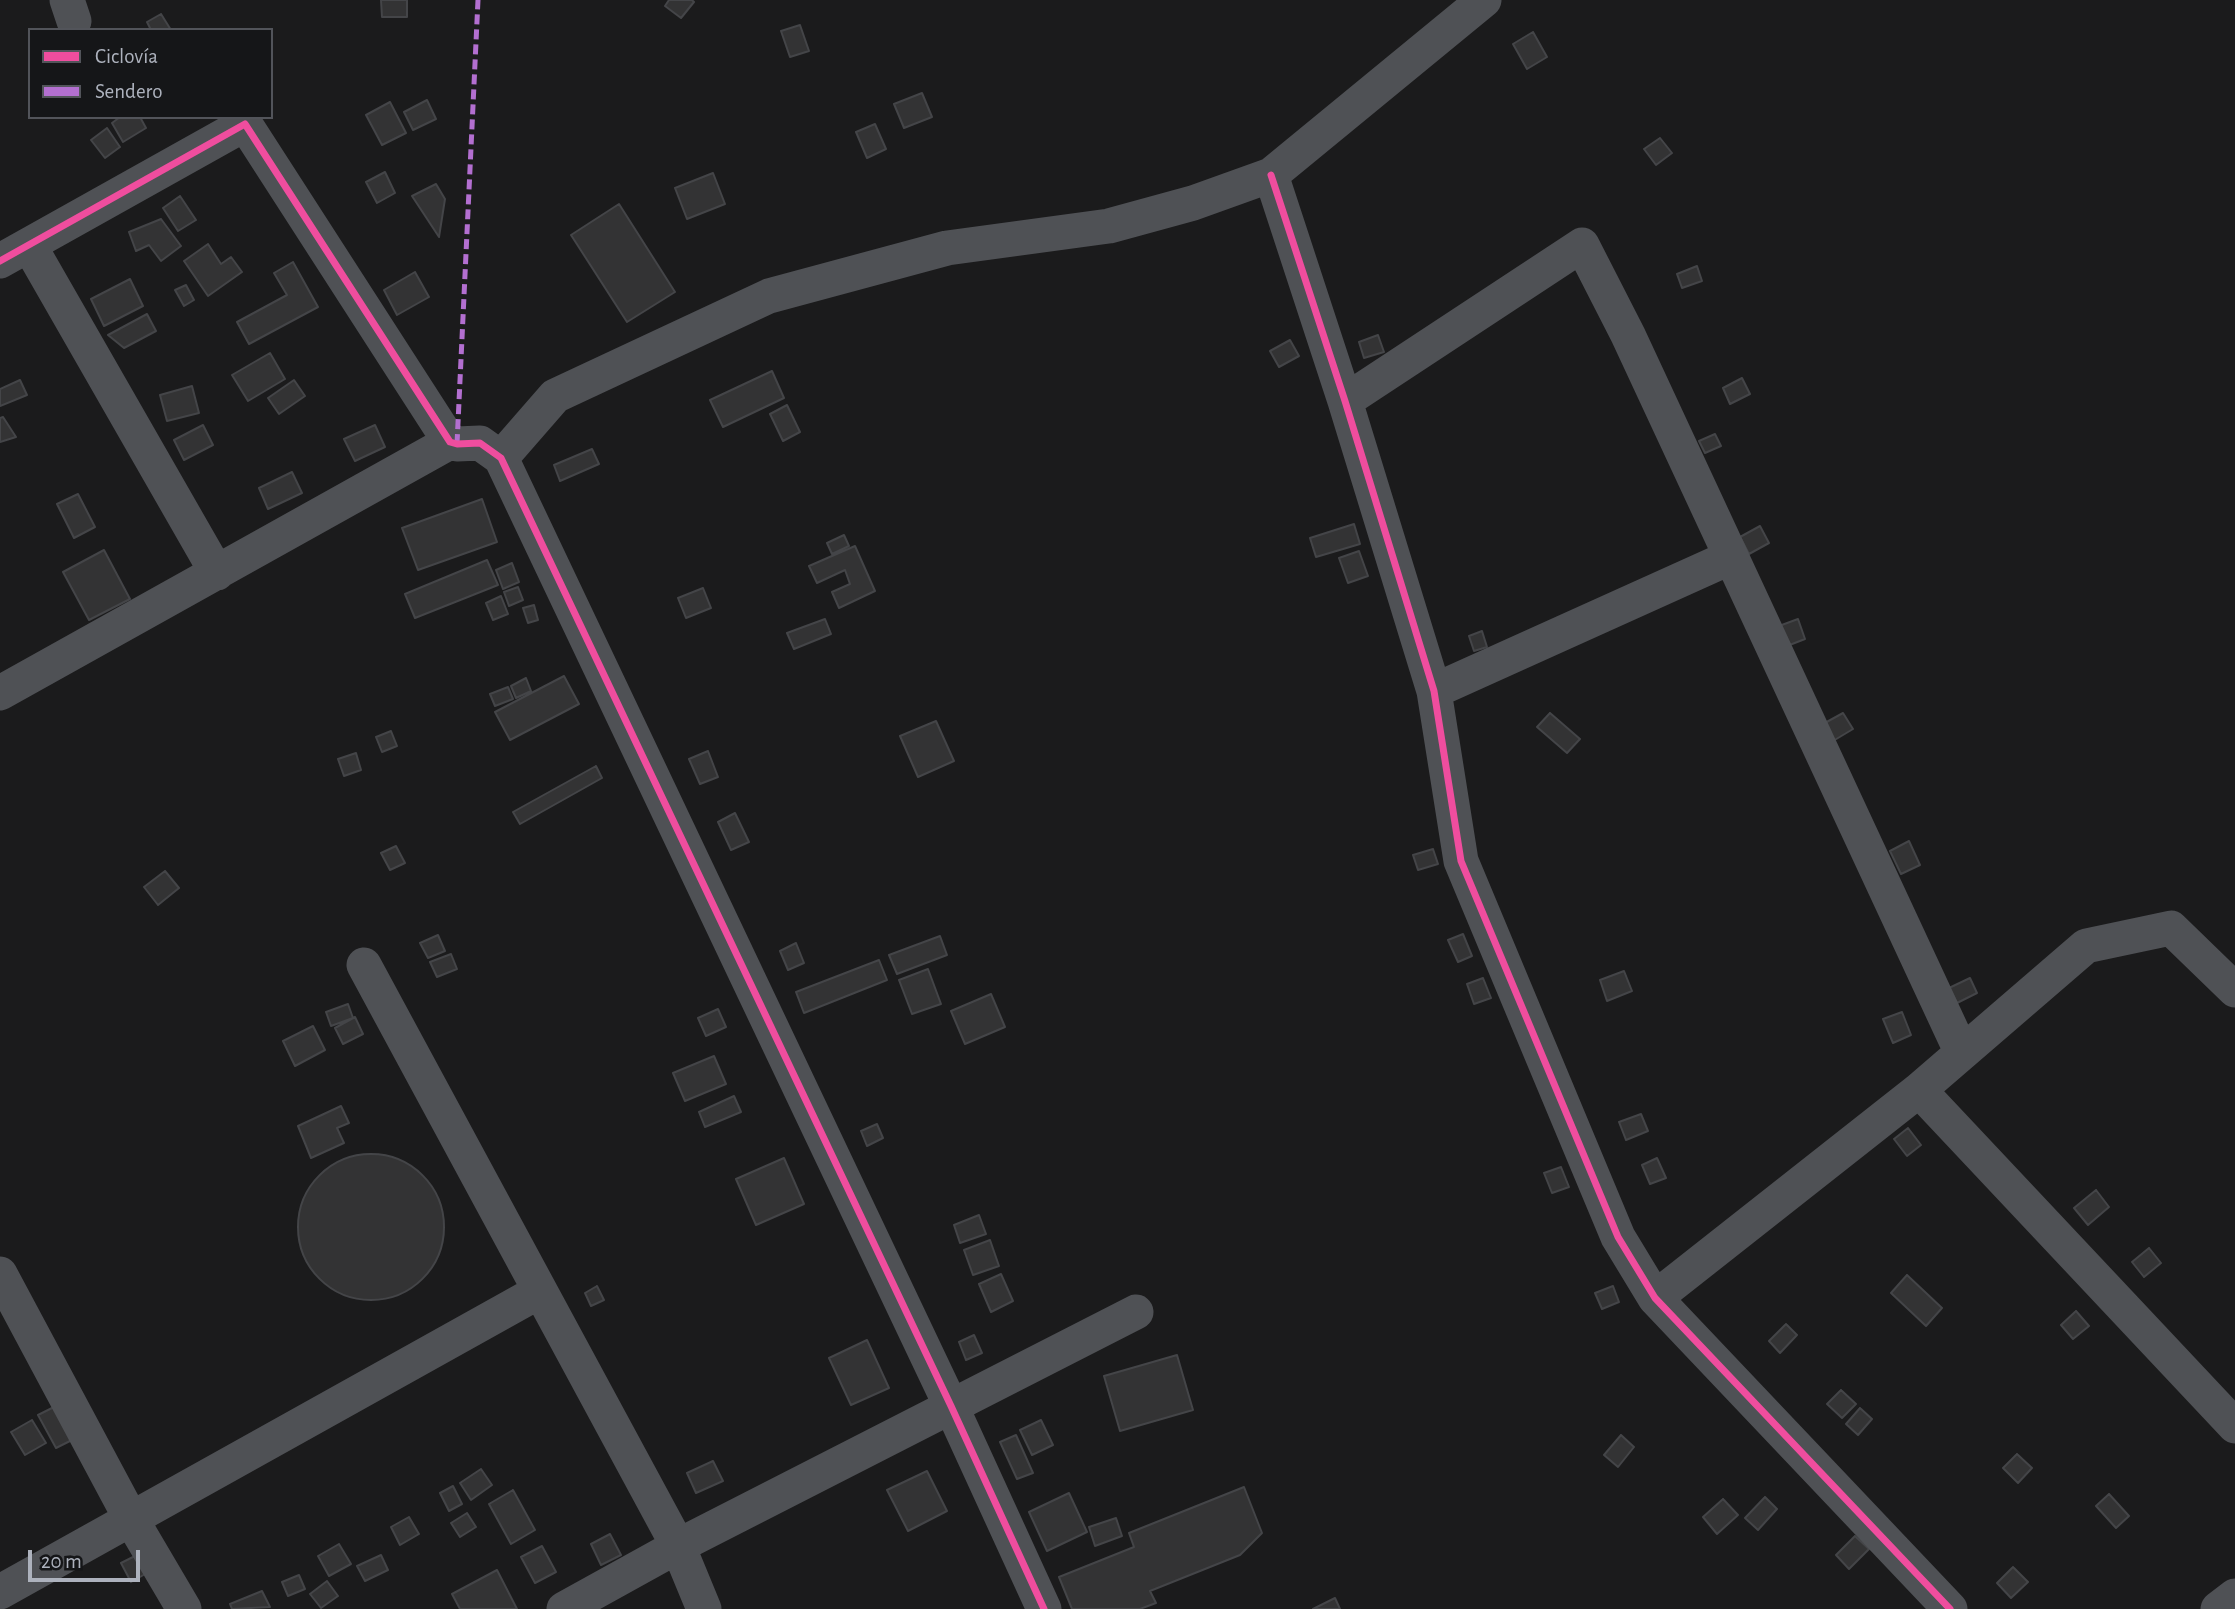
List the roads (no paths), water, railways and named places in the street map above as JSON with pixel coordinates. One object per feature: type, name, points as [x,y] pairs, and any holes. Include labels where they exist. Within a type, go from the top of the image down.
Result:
[{"type":"street","points":[[500,458],[555,396],[769,296],[947,248],[1109,226],[1193,203],[1270,175],[1484,0]]},
{"type":"street","points":[[218,573],[14,253],[245,124],[450,442],[480,443],[500,458],[951,1406],[1044,1609]]},
{"type":"street","points":[[1270,175],[1345,401],[1434,691],[1461,861],[1618,1237],[1655,1298],[1950,1609]]},
{"type":"street","points":[[1345,401],[1582,245],[1628,335],[1962,1053]]},
{"type":"street","points":[[0,694],[450,442]]},
{"type":"street","points":[[1434,691],[1731,557]]},
{"type":"street","points":[[1655,1298],[1919,1090],[2086,946],[2171,928],[2235,990]]},
{"type":"street","points":[[364,965],[678,1546],[704,1609]]},
{"type":"street","points":[[1919,1090],[2235,1426]]},
{"type":"street","points":[[0,1274],[131,1519],[184,1609]]},
{"type":"street","points":[[0,1592],[540,1291]]},
{"type":"street","points":[[564,1609],[678,1546],[1136,1312]]},
{"type":"street","points":[[2218,1609],[2235,1596]]}]
